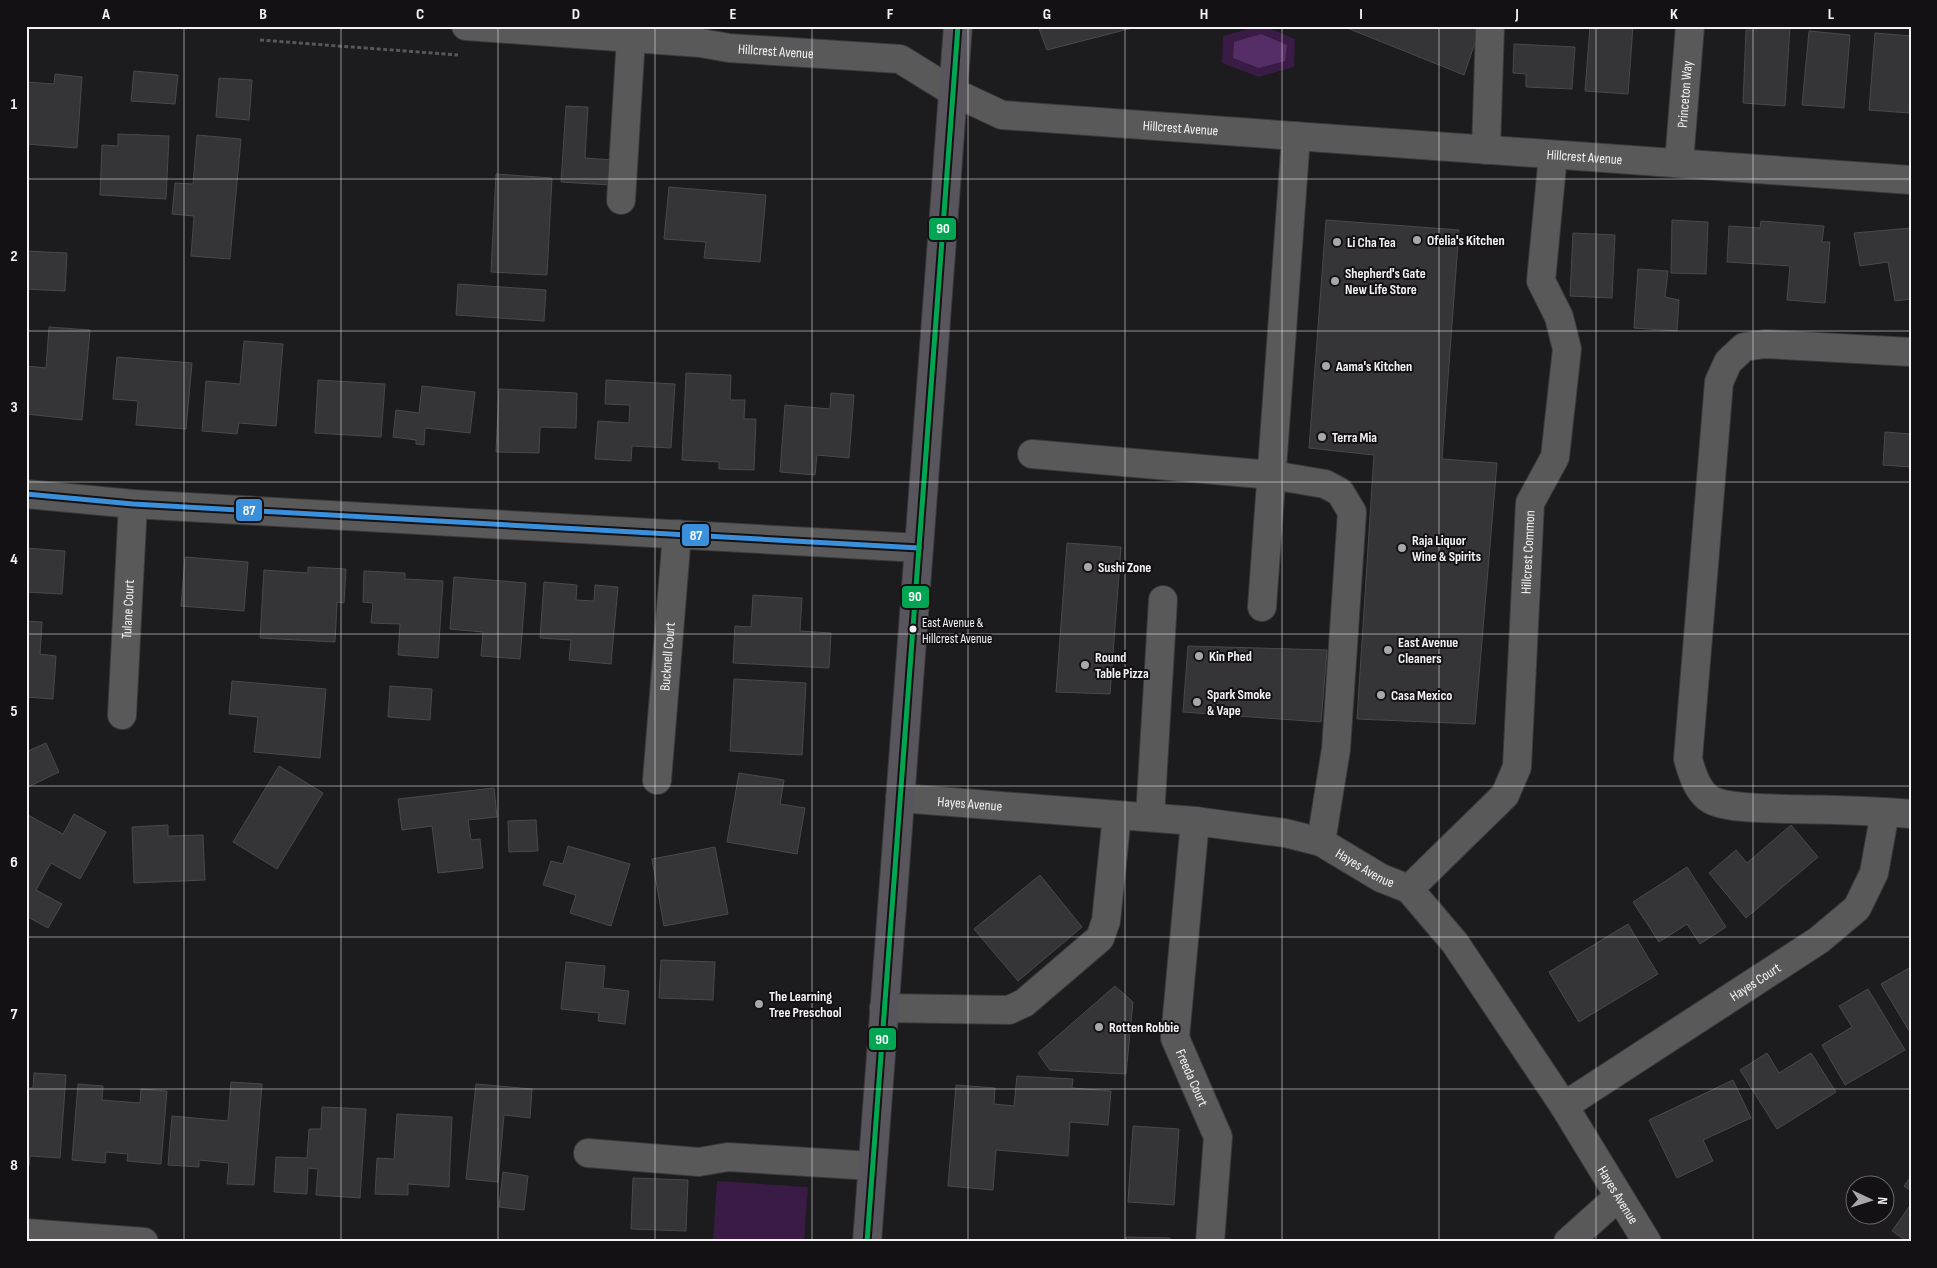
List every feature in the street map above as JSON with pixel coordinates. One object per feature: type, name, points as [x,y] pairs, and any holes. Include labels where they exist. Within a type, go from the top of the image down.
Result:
[{"type":"main road","points":[[867,1242],[955,93],[958,26]]},
{"type":"street","name":"Hillcrest Avenue","points":[[466,26],[631,38],[701,35],[729,48],[900,59],[955,93],[1002,115],[1911,180]]},
{"type":"street","points":[[1486,150],[1490,26]]},
{"type":"street","name":"Princeton Way","points":[[1679,162],[1690,26]]},
{"type":"street","points":[[621,200],[631,38]]},
{"type":"street","points":[[1262,607],[1296,136]]},
{"type":"street","name":"Hillcrest Common","points":[[1409,889],[1505,795],[1517,767],[1530,503],[1555,457],[1567,349],[1559,317],[1541,280],[1553,155]]},
{"type":"street","points":[[1898,813],[1754,808],[1715,802],[1703,792],[1694,778],[1688,759],[1719,382],[1728,362],[1744,347],[1766,344],[1911,352]]},
{"type":"street","points":[[1032,454],[1272,475],[1325,484],[1340,492],[1352,512],[1336,749],[1321,842]]},
{"type":"street","points":[[26,494],[133,504],[919,548]]},
{"type":"street","name":"Tulane Court","points":[[122,715],[133,504]]},
{"type":"street","name":"Bucknell Court","points":[[657,780],[678,534]]},
{"type":"street","points":[[1150,818],[1163,600]]},
{"type":"street","name":"Hayes Avenue","points":[[900,798],[1195,821],[1284,833],[1321,842],[1381,878],[1409,889],[1455,944],[1564,1106],[1647,1242]]},
{"type":"street","name":"Hayes Court","points":[[1564,1106],[1819,940],[1857,908],[1874,874],[1898,813]]},
{"type":"street","points":[[884,1008],[1009,1010],[1024,1003],[1100,938],[1106,921],[1118,815]]},
{"type":"street","name":"Freeda Court","points":[[1195,821],[1175,1038],[1218,1137],[1210,1242]]},
{"type":"street","points":[[588,1153],[699,1162],[728,1157],[872,1166]]},
{"type":"street","points":[[1568,1242],[1618,1197]]},
{"type":"street","points":[[26,1233],[94,1240],[144,1242]]},
{"type":"shaded area","points":[[1255,27],[1269,28],[1295,39],[1294,67],[1259,77],[1222,63],[1223,36]]},
{"type":"shaded area","points":[[1261,34],[1287,45],[1285,61],[1259,68],[1233,58],[1234,42]]},
{"type":"shaded area","points":[[717,1181],[808,1187],[804,1242],[751,1242],[713,1239]]},
{"type":"building","points":[[1038,26],[1140,26],[1047,50]]},
{"type":"building","points":[[1342,26],[1476,26],[1480,28],[1464,75]]},
{"type":"building","points":[[1590,26],[1633,26],[1628,94],[1585,91]]},
{"type":"building","points":[[1756,26],[1790,26],[1785,106],[1743,103],[1746,30],[1756,30]]},
{"type":"building","points":[[1809,31],[1850,35],[1844,108],[1802,105]]},
{"type":"building","points":[[1875,33],[1911,36],[1911,94],[1909,113],[1869,110]]},
{"type":"building","points":[[1514,44],[1575,47],[1572,89],[1526,87],[1526,74],[1513,73]]},
{"type":"building","points":[[134,71],[178,75],[175,104],[131,101]]},
{"type":"building","points":[[55,74],[82,77],[77,148],[26,144],[26,82],[54,84]]},
{"type":"building","points":[[219,78],[252,80],[249,120],[216,117]]},
{"type":"building","points":[[566,106],[588,107],[585,158],[613,160],[611,185],[561,182]]},
{"type":"building","points":[[118,134],[169,136],[166,199],[100,195],[102,145],[118,146]]},
{"type":"building","points":[[197,135],[241,139],[230,259],[191,256],[194,216],[172,214],[175,183],[193,184]]},
{"type":"building","points":[[496,174],[552,178],[547,275],[491,272]]},
{"type":"building","points":[[669,187],[766,195],[760,262],[704,258],[706,242],[664,239]]},
{"type":"building","points":[[1326,220],[1459,230],[1442,459],[1497,463],[1475,724],[1357,719],[1374,455],[1309,448]]},
{"type":"building","points":[[1672,220],[1708,222],[1706,274],[1671,273]]},
{"type":"building","points":[[1761,221],[1824,226],[1822,242],[1830,242],[1825,303],[1787,300],[1790,266],[1727,262],[1729,226],[1760,228]]},
{"type":"building","points":[[1911,228],[1911,299],[1895,301],[1888,262],[1860,266],[1854,233]]},
{"type":"building","points":[[1573,233],[1615,235],[1612,298],[1570,296]]},
{"type":"building","points":[[26,251],[67,253],[65,291],[26,289]]},
{"type":"building","points":[[1638,269],[1668,271],[1665,297],[1679,300],[1677,331],[1634,328]]},
{"type":"building","points":[[458,284],[546,290],[544,321],[456,315]]},
{"type":"building","points":[[49,327],[90,330],[82,420],[26,414],[26,366],[46,368]]},
{"type":"building","points":[[244,341],[283,344],[276,426],[239,423],[237,434],[202,431],[206,381],[240,384]]},
{"type":"building","points":[[117,357],[192,363],[186,429],[136,425],[138,401],[113,399]]},
{"type":"building","points":[[686,373],[731,375],[730,400],[745,400],[744,419],[756,419],[754,470],[719,469],[719,462],[682,460]]},
{"type":"building","points":[[318,380],[385,384],[381,437],[315,433]]},
{"type":"building","points":[[606,380],[675,384],[671,448],[632,446],[631,461],[595,459],[598,421],[629,423],[630,405],[605,404]]},
{"type":"building","points":[[422,386],[475,392],[470,433],[425,428],[424,445],[416,444],[416,440],[393,437],[396,410],[419,413]]},
{"type":"building","points":[[499,389],[577,393],[576,428],[540,427],[539,453],[496,452]]},
{"type":"building","points":[[831,393],[854,395],[849,458],[817,455],[815,475],[780,472],[785,405],[830,409]]},
{"type":"building","points":[[1885,432],[1911,434],[1911,467],[1883,465]]},
{"type":"building","points":[[1067,543],[1121,547],[1110,694],[1056,692]]},
{"type":"building","points":[[26,548],[65,551],[62,594],[26,592]]},
{"type":"building","points":[[185,557],[248,562],[244,611],[181,606]]},
{"type":"building","points":[[308,567],[346,569],[344,603],[337,602],[335,642],[260,638],[264,570],[308,573]]},
{"type":"building","points":[[364,571],[405,573],[405,579],[443,581],[438,658],[398,655],[400,624],[371,623],[373,603],[363,602]]},
{"type":"building","points":[[454,577],[526,583],[520,659],[481,656],[483,632],[450,629]]},
{"type":"building","points":[[544,582],[577,585],[576,600],[594,601],[595,585],[618,587],[611,664],[569,660],[571,640],[540,638]]},
{"type":"building","points":[[753,595],[802,598],[800,631],[831,633],[829,668],[733,663],[735,626],[751,627]]},
{"type":"building","points":[[26,621],[42,622],[40,654],[56,656],[53,699],[26,697]]},
{"type":"building","points":[[1188,646],[1327,650],[1321,722],[1183,712]]},
{"type":"building","points":[[734,679],[806,683],[802,755],[730,751]]},
{"type":"building","points":[[232,681],[326,689],[320,758],[254,752],[258,717],[229,714]]},
{"type":"building","points":[[390,686],[432,689],[430,720],[388,717]]},
{"type":"building","points":[[46,743],[59,772],[26,788],[26,752]]},
{"type":"building","points":[[279,766],[323,793],[277,869],[233,842]]},
{"type":"building","points":[[739,773],[784,780],[780,804],[805,808],[797,854],[727,842]]},
{"type":"building","points":[[494,788],[497,817],[468,820],[471,840],[480,839],[483,868],[438,873],[432,826],[402,830],[398,799]]},
{"type":"building","points":[[26,814],[63,834],[74,814],[106,832],[80,879],[51,863],[36,890],[62,904],[48,928],[26,916]]},
{"type":"building","points":[[536,820],[538,851],[509,852],[508,821]]},
{"type":"building","points":[[168,825],[168,836],[203,835],[205,880],[134,883],[132,827]]},
{"type":"building","points":[[1791,825],[1818,857],[1746,918],[1709,873],[1736,850],[1747,863]]},
{"type":"building","points":[[568,846],[630,864],[611,926],[570,913],[576,895],[543,885],[551,861],[563,864]]},
{"type":"building","points":[[715,847],[728,914],[664,926],[652,859]]},
{"type":"building","points":[[1687,867],[1726,927],[1700,944],[1687,924],[1659,942],[1633,902]]},
{"type":"building","points":[[1040,875],[1082,927],[1018,981],[974,929]]},
{"type":"building","points":[[1628,924],[1658,974],[1579,1022],[1549,972]]},
{"type":"building","points":[[661,960],[715,962],[713,1000],[659,998]]},
{"type":"building","points":[[566,962],[605,966],[603,988],[629,991],[625,1024],[598,1021],[599,1013],[561,1009]]},
{"type":"building","points":[[1911,967],[1911,1034],[1881,984]]},
{"type":"building","name":"Rotten Robbie","points":[[1115,986],[1133,1002],[1126,1074],[1050,1070],[1038,1053]]},
{"type":"building","points":[[1868,989],[1905,1050],[1845,1085],[1822,1045],[1852,1027],[1839,1006]]},
{"type":"building","points":[[1767,1053],[1779,1073],[1811,1053],[1836,1092],[1777,1129],[1740,1070]]},
{"type":"building","points":[[34,1073],[66,1075],[60,1158],[30,1156],[29,1166],[26,1166],[26,1088],[33,1088]]},
{"type":"building","points":[[1017,1076],[1073,1079],[1072,1088],[1111,1091],[1108,1125],[1070,1122],[1068,1156],[996,1150],[993,1190],[948,1186],[956,1085],[995,1088],[994,1104],[1014,1106]]},
{"type":"building","points":[[1733,1080],[1751,1118],[1703,1140],[1713,1161],[1677,1178],[1649,1120]]},
{"type":"building","points":[[231,1082],[262,1084],[254,1185],[227,1184],[229,1163],[199,1160],[199,1167],[168,1165],[172,1116],[228,1121]]},
{"type":"building","points":[[78,1084],[103,1086],[102,1100],[140,1103],[141,1089],[167,1091],[161,1164],[127,1161],[128,1154],[106,1152],[105,1163],[72,1160]]},
{"type":"building","points":[[476,1084],[532,1089],[530,1118],[504,1115],[498,1182],[466,1179]]},
{"type":"building","points":[[322,1107],[366,1109],[360,1198],[316,1195],[318,1169],[308,1168],[307,1194],[274,1192],[276,1157],[307,1158],[309,1129],[321,1129]]},
{"type":"building","points":[[397,1114],[452,1117],[449,1187],[408,1184],[408,1195],[375,1194],[377,1158],[394,1159]]},
{"type":"building","points":[[1133,1126],[1179,1129],[1174,1205],[1128,1202]]},
{"type":"building","points":[[503,1172],[528,1176],[524,1210],[499,1207]]},
{"type":"building","points":[[1911,1176],[1911,1191],[1904,1186]]},
{"type":"building","points":[[633,1178],[688,1180],[686,1231],[631,1229]]},
{"type":"building","points":[[1911,1204],[1911,1242],[1908,1242],[1892,1231]]},
{"type":"building","points":[[1126,1237],[1170,1238],[1170,1242],[1126,1242]]},
{"type":"transit line","name":"90","points":[[867,1242],[958,26]]},
{"type":"transit line","name":"87","points":[[26,494],[133,504],[919,548]]},
{"type":"place","name":"Ofelia's Kitchen","points":[[1417,240]]},
{"type":"place","name":"Li Cha Tea","points":[[1337,242]]},
{"type":"place","name":"Shepherd's Gate New Life Store","points":[[1335,281]]},
{"type":"place","name":"Aama's Kitchen","points":[[1326,366]]},
{"type":"place","name":"Terra Mia","points":[[1322,437]]},
{"type":"place","name":"Raja Liquor Wine & Spirits","points":[[1402,548]]},
{"type":"place","name":"Sushi Zone","points":[[1088,567]]},
{"type":"place","name":"East Avenue & Hillcrest Avenue","points":[[913,629]]},
{"type":"place","name":"East Avenue Cleaners","points":[[1388,650]]},
{"type":"place","name":"Kin Phed","points":[[1199,656]]},
{"type":"place","name":"Round Table Pizza","points":[[1085,665]]},
{"type":"place","name":"Casa Mexico","points":[[1381,695]]},
{"type":"place","name":"Spark Smoke & Vape","points":[[1197,702]]},
{"type":"place","name":"The Learning Tree Preschool","points":[[759,1004]]},
{"type":"place","name":"Rotten Robbie","points":[[1099,1027]]}]
